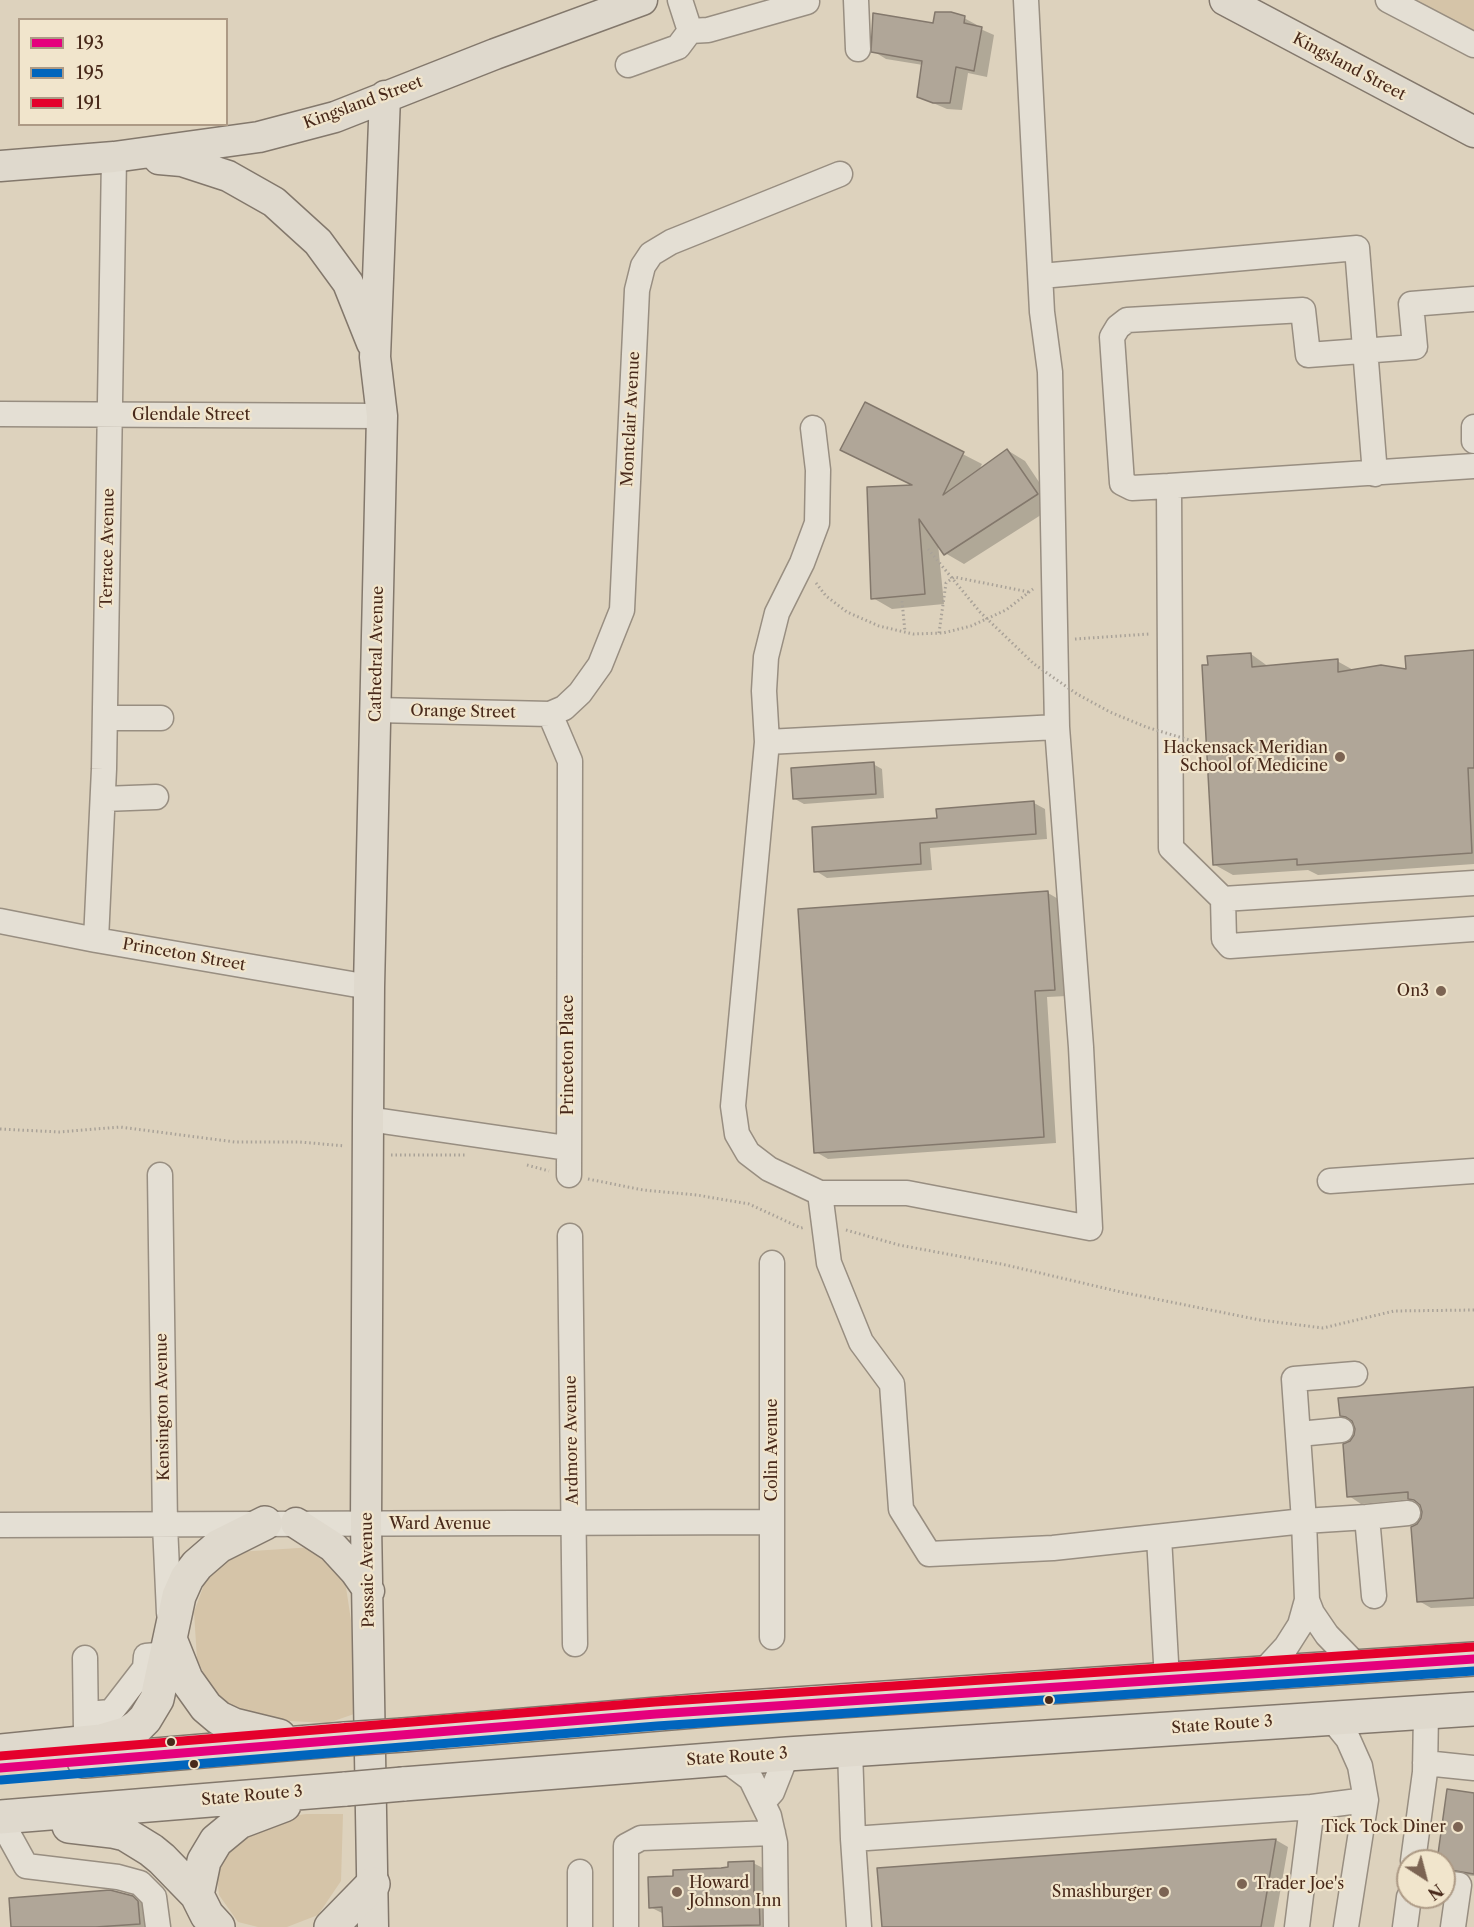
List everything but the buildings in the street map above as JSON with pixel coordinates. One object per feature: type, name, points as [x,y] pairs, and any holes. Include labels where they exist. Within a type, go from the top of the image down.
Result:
[{"type":"highway","points":[[0,1751],[86,1728],[101,1741],[128,1733],[138,1726],[146,1719],[157,1699],[179,1596],[187,1578],[197,1565],[219,1546],[280,1523]]},
{"type":"highway","points":[[168,1647],[186,1679],[206,1707],[219,1718],[255,1731],[279,1736],[345,1739]]},
{"type":"highway","points":[[0,1768],[698,1711],[1474,1659]]},
{"type":"highway","name":"State Route 3","points":[[0,1818],[723,1758],[1474,1709]]},
{"type":"highway","points":[[197,1895],[204,1862],[210,1850],[216,1841],[239,1822],[270,1809],[346,1789]]},
{"type":"highway","points":[[0,1818],[125,1834],[162,1859],[197,1895],[207,1915],[218,1927]]},
{"type":"highway","points":[[331,1927],[373,1905]]},
{"type":"main road","name":"Kingsland Street","points":[[0,166],[114,157],[259,137],[335,117],[385,96],[642,0]]},
{"type":"main road","name":"Kingsland Street","points":[[1226,0],[1474,132]]},
{"type":"main road","name":"Cathedral Avenue","points":[[368,1213],[369,987],[382,416],[375,357],[385,96]]},
{"type":"main road","points":[[114,157],[182,161],[228,176],[274,202],[318,242],[348,283],[375,349],[375,357]]},
{"type":"main road","name":"Passaic Avenue","points":[[368,1213],[366,1524],[373,1905]]},
{"type":"main road","points":[[280,1523],[333,1547],[355,1571],[369,1591]]},
{"type":"street","points":[[680,0],[690,31]]},
{"type":"street","points":[[856,0],[858,49]]},
{"type":"street","points":[[813,428],[818,470],[817,523],[802,563],[777,613],[766,657],[764,692],[767,742],[733,1106],[737,1134],[748,1153],[769,1169],[819,1193],[907,1193],[1090,1228],[1081,1047],[1057,727],[1050,372],[1042,312],[1026,0]]},
{"type":"street","points":[[1388,0],[1474,45]]},
{"type":"street","points":[[628,65],[678,47],[690,31],[708,30],[807,2]]},
{"type":"street","name":"Terrace Avenue","points":[[96,939],[105,718],[114,157]]},
{"type":"street","name":"Montclair Avenue","points":[[550,714],[564,708],[580,693],[600,665],[622,610],[638,290],[643,266],[651,254],[670,242],[840,174]]},
{"type":"street","points":[[1041,276],[1358,248],[1375,474]]},
{"type":"street","points":[[1474,299],[1411,304],[1415,346],[1308,355],[1303,310],[1127,320],[1118,327],[1112,337],[1122,483],[1132,488],[1474,466]]},
{"type":"street","name":"Glendale Street","points":[[0,414],[382,416]]},
{"type":"street","points":[[1474,427],[1474,441]]},
{"type":"street","points":[[1169,486],[1168,632],[1171,848],[1223,899],[1224,939],[1230,946],[1474,929]]},
{"type":"street","name":"Orange Street","points":[[376,710],[550,714]]},
{"type":"street","name":"Princeton Place","points":[[550,714],[570,761],[567,1148]]},
{"type":"street","points":[[105,718],[160,718]]},
{"type":"street","points":[[767,742],[1057,727]]},
{"type":"street","points":[[103,799],[156,797]]},
{"type":"street","points":[[1223,899],[1474,883]]},
{"type":"street","name":"Princeton Street","points":[[0,921],[369,987]]},
{"type":"street","points":[[368,1119],[567,1148],[569,1175]]},
{"type":"street","points":[[1330,1181],[1474,1171]]},
{"type":"street","name":"Kensington Avenue","points":[[160,1175],[168,1647]]},
{"type":"street","points":[[819,1193],[829,1263],[861,1342],[892,1384],[901,1509],[929,1554],[1053,1548],[1304,1521],[1408,1513]]},
{"type":"street","name":"Ardmore Avenue","points":[[570,1236],[575,1644]]},
{"type":"street","name":"Colin Avenue","points":[[772,1263],[772,1637]]},
{"type":"street","points":[[1262,1673],[1286,1647],[1300,1625],[1307,1600],[1294,1379],[1355,1374]]},
{"type":"street","points":[[1299,1434],[1341,1430]]},
{"type":"street","points":[[1367,1517],[1374,1596]]},
{"type":"street","name":"Ward Avenue","points":[[0,1525],[772,1522]]},
{"type":"street","points":[[1159,1537],[1167,1680]]},
{"type":"street","points":[[1307,1600],[1312,1613],[1327,1635],[1358,1667]]},
{"type":"street","points":[[85,1658],[86,1728]]},
{"type":"street","points":[[1414,1849],[1425,1762],[1426,1712]]},
{"type":"street","points":[[1331,1718],[1348,1739],[1360,1766],[1365,1800],[1346,1927]]},
{"type":"street","points":[[850,1750],[859,1927]]},
{"type":"street","points":[[763,1802],[772,1792],[787,1754]]},
{"type":"street","points":[[723,1758],[751,1779],[769,1816],[775,1844],[776,1927]]},
{"type":"street","points":[[1425,1762],[1474,1768]]},
{"type":"street","points":[[853,1839],[1312,1808],[1365,1800]]},
{"type":"street","points":[[1297,1927],[1312,1808]]},
{"type":"street","points":[[0,1818],[26,1866],[118,1877],[140,1883],[154,1897],[158,1927]]},
{"type":"street","points":[[626,1927],[626,1846],[641,1838],[773,1833]]},
{"type":"street","points":[[580,1872],[580,1927]]},
{"type":"street","points":[[1456,1885],[1459,1885],[1456,1906]]},
{"type":"street","points":[[1405,1927],[1407,1909]]},
{"type":"street","points":[[1453,1927],[1456,1909]]},
{"type":"path","points":[[928,549],[980,612],[1034,664],[1077,694],[1110,712],[1146,727],[1206,745]]},
{"type":"path","points":[[802,563],[826,596],[847,612],[879,626],[913,634],[939,633],[971,626],[1006,610],[1054,573]]},
{"type":"path","points":[[939,633],[946,583],[954,577],[1029,592]]},
{"type":"path","points":[[902,601],[905,632]]},
{"type":"path","points":[[1055,640],[1168,632]]},
{"type":"path","points":[[0,1129],[59,1132],[120,1127],[235,1142],[300,1142],[350,1147]]},
{"type":"path","points":[[387,1155],[466,1155]]},
{"type":"path","points":[[517,1161],[539,1169],[643,1190],[697,1194],[749,1204],[801,1228],[824,1223],[899,1245],[1006,1264],[1121,1292],[1260,1320],[1323,1328],[1394,1311],[1474,1310]]},
{"type":"shaded area","points":[[1411,0],[1474,0],[1474,34]]},
{"type":"shaded area","points":[[314,1547],[344,1574],[352,1627],[357,1713],[328,1723],[270,1720],[220,1707],[197,1659],[194,1612],[208,1574],[237,1552]]},
{"type":"shaded area","points":[[306,1814],[343,1814],[341,1881],[318,1915],[287,1927],[258,1927],[238,1922],[219,1895],[216,1866],[227,1843],[257,1821]]},
{"type":"transit line","name":"191","points":[[0,1756],[655,1702],[1473,1647]]},
{"type":"transit line","name":"193","points":[[0,1768],[656,1714],[1474,1659]]},
{"type":"transit line","name":"195","points":[[1,1780],[657,1726],[1474,1671]]},
{"type":"place","name":"Hackensack Meridian School of Medicine","points":[[1340,757]]},
{"type":"place","name":"On3","points":[[1441,991]]},
{"type":"place","name":"Tick Tock Diner","points":[[1458,1827]]},
{"type":"place","name":"Trader Joe's","points":[[1242,1884]]},
{"type":"place","name":"Howard Johnson Inn","points":[[677,1892]]},
{"type":"place","name":"Smashburger","points":[[1164,1892]]}]
